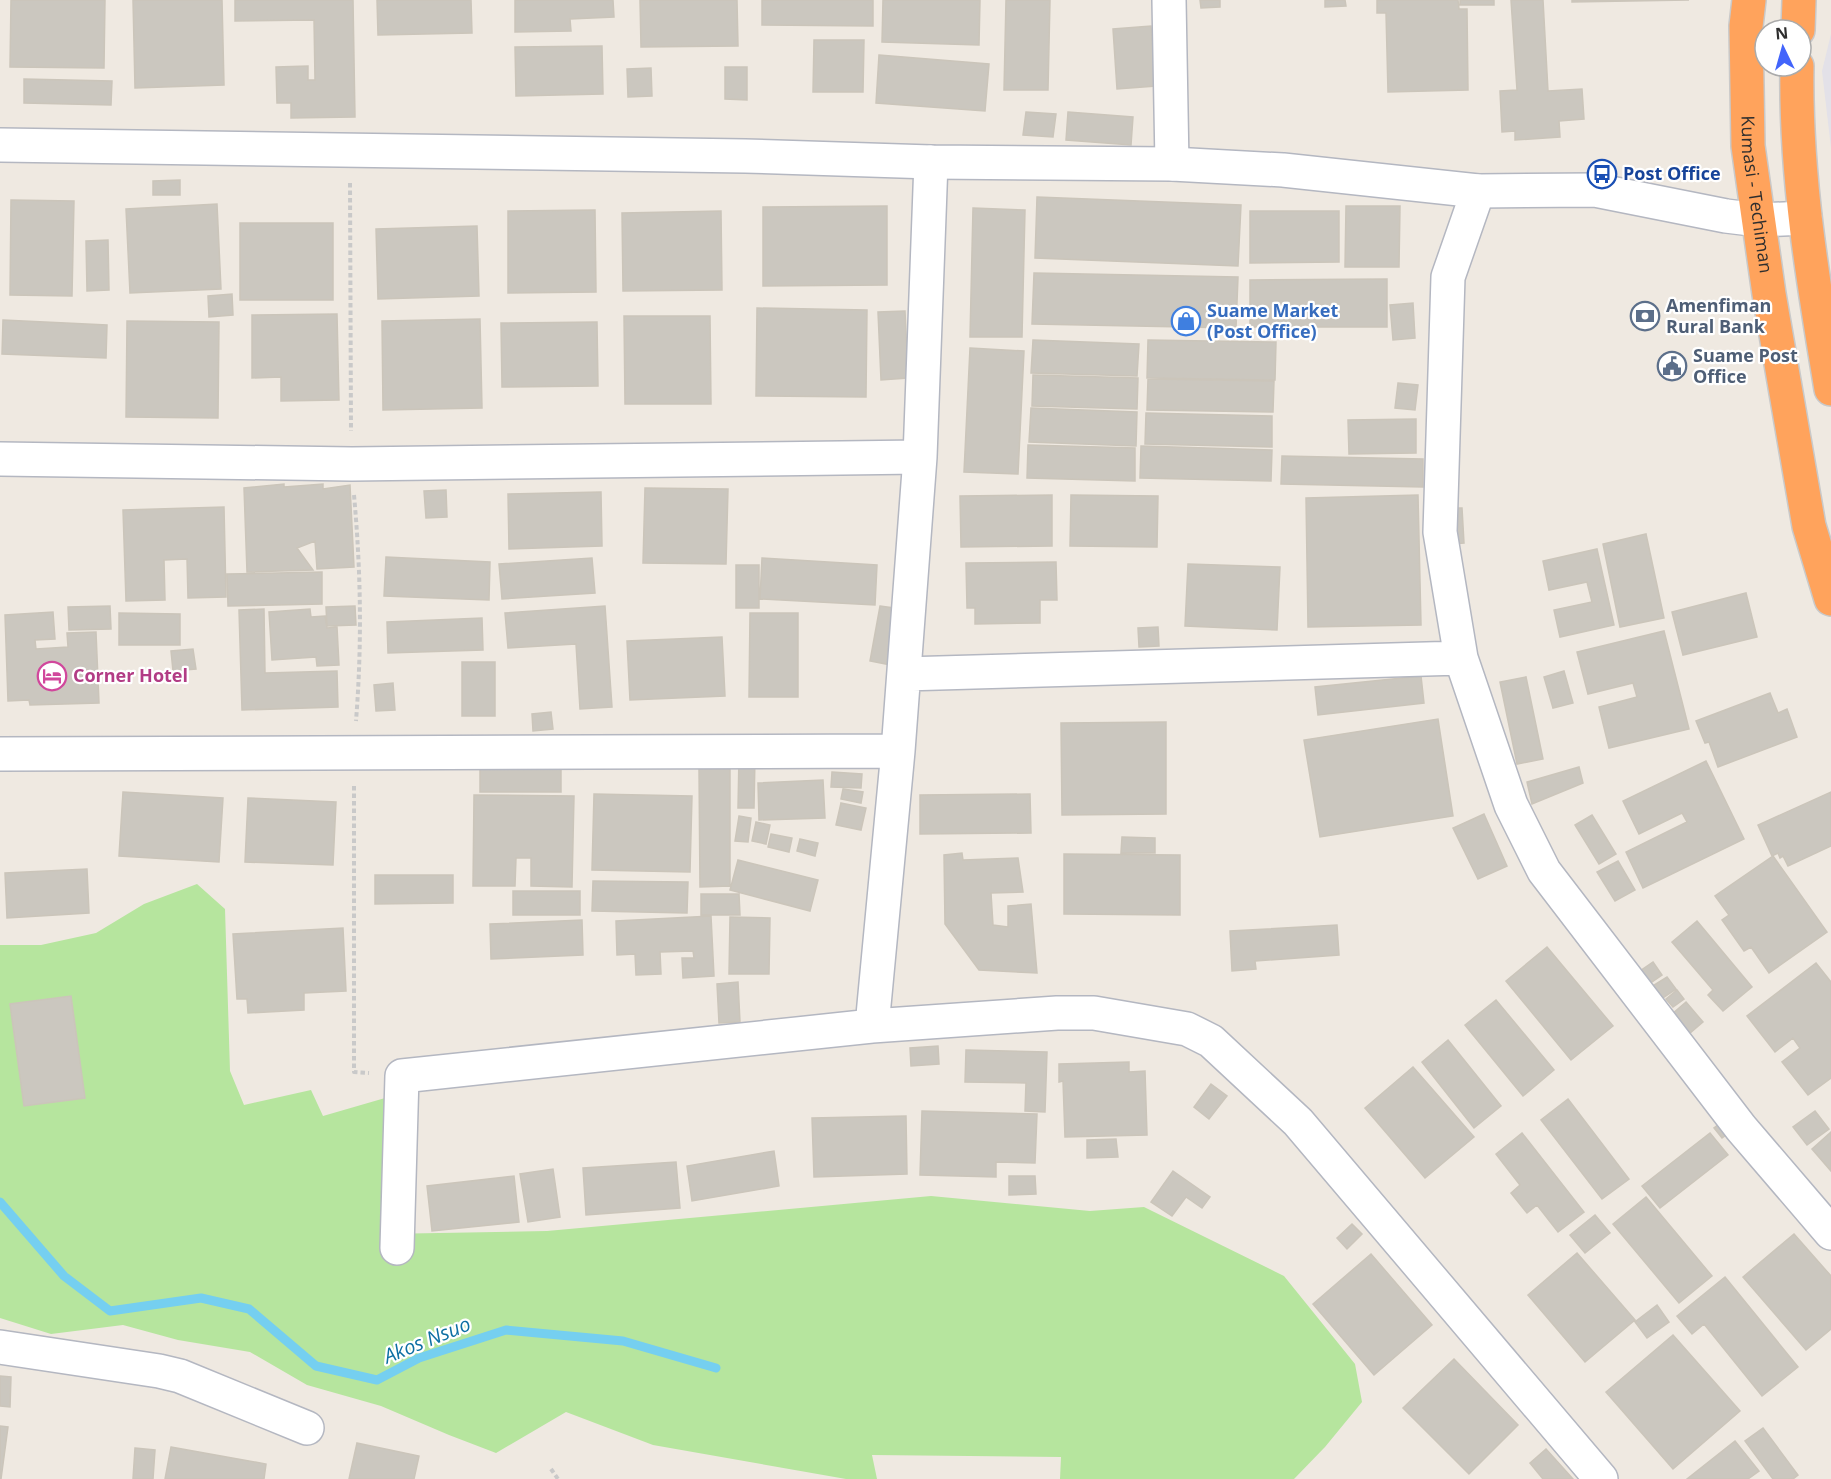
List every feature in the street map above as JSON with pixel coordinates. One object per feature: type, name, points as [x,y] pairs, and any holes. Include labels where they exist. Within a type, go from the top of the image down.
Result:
[{"type":"highway","name":"Kumasi - Techiman","points":[[1749,0],[1746,26],[1748,146],[1769,294],[1809,526],[1831,599]]},
{"type":"highway","points":[[1798,18],[1799,0]]},
{"type":"highway","points":[[1797,78],[1801,183],[1813,282],[1831,389]]},
{"type":"street","points":[[1169,0],[1172,164]]},
{"type":"street","points":[[0,145],[350,149],[931,162],[1172,164],[1283,170],[1478,191],[1595,190],[1634,196],[1703,212],[1759,220],[1805,218]]},
{"type":"street","points":[[872,1026],[898,751],[920,457],[931,162]]},
{"type":"street","points":[[1478,191],[1448,277],[1440,532],[1461,658],[1511,805],[1544,871],[1742,1128],[1831,1233]]},
{"type":"street","points":[[0,459],[352,464],[920,457]]},
{"type":"street","points":[[904,674],[1461,658]]},
{"type":"street","points":[[0,754],[898,751]]},
{"type":"street","points":[[397,1248],[402,1076],[872,1026],[1057,1013],[1094,1012],[1187,1029],[1211,1041],[1298,1122],[1601,1479]]},
{"type":"street","points":[[0,1347],[180,1376],[307,1428]]},
{"type":"path","points":[[350,149],[352,464],[362,621],[354,753],[354,1072],[402,1076]]},
{"type":"path","points":[[551,1468],[558,1479]]},
{"type":"shaded area","points":[[1831,34],[1831,148],[1822,71]]},
{"type":"green space","points":[[197,884],[225,909],[230,1071],[244,1105],[311,1090],[323,1116],[392,1096],[383,1234],[547,1231],[931,1196],[1090,1211],[1144,1207],[1284,1276],[1355,1364],[1362,1402],[1325,1447],[1294,1479],[1060,1479],[1061,1457],[872,1455],[877,1479],[846,1479],[653,1445],[566,1412],[496,1453],[381,1406],[307,1385],[250,1352],[178,1340],[123,1325],[51,1334],[0,1318],[0,945],[41,945],[96,933],[144,904]]},
{"type":"building","points":[[11,0],[105,0],[104,68],[10,67]]},
{"type":"building","points":[[133,0],[222,0],[224,85],[135,88]]},
{"type":"building","points":[[235,0],[353,0],[355,117],[291,118],[291,103],[277,103],[276,67],[308,66],[308,80],[315,80],[314,20],[235,21]]},
{"type":"building","points":[[377,0],[471,0],[472,33],[378,35]]},
{"type":"building","points":[[515,0],[613,0],[614,17],[570,19],[571,31],[515,32]]},
{"type":"building","points":[[640,0],[737,0],[738,46],[641,47]]},
{"type":"building","points":[[762,0],[873,0],[873,26],[762,25]]},
{"type":"building","points":[[883,0],[980,0],[979,45],[882,42]]},
{"type":"building","points":[[1006,0],[1050,0],[1048,90],[1004,90]]},
{"type":"building","points":[[1200,0],[1220,0],[1220,7],[1201,8]]},
{"type":"building","points":[[1325,0],[1345,0],[1346,6],[1325,7]]},
{"type":"building","points":[[1377,0],[1458,0],[1459,9],[1467,9],[1468,90],[1388,92],[1386,13],[1377,13]]},
{"type":"building","points":[[1460,0],[1494,0],[1494,5],[1460,5]]},
{"type":"building","points":[[1511,0],[1543,0],[1548,91],[1582,89],[1584,119],[1559,121],[1560,137],[1515,140],[1515,131],[1502,132],[1500,91],[1517,90]]},
{"type":"building","points":[[1572,0],[1689,0],[1572,2]]},
{"type":"building","points":[[1151,26],[1156,86],[1117,89],[1113,29]]},
{"type":"building","points":[[814,40],[864,40],[863,92],[813,92]]},
{"type":"building","points":[[602,46],[603,94],[516,96],[515,47]]},
{"type":"building","points":[[879,55],[989,64],[985,111],[876,103]]},
{"type":"building","points":[[725,67],[747,67],[747,100],[725,99]]},
{"type":"building","points":[[651,68],[652,96],[628,97],[627,69]]},
{"type":"building","points":[[24,79],[112,81],[111,105],[24,103]]},
{"type":"building","points":[[1026,112],[1056,114],[1053,137],[1023,135]]},
{"type":"building","points":[[1068,112],[1133,117],[1131,145],[1066,140]]},
{"type":"building","points":[[180,180],[180,195],[153,195],[153,181]]},
{"type":"building","points":[[1037,197],[1241,205],[1238,266],[1035,258]]},
{"type":"building","points":[[11,200],[74,201],[72,296],[10,295]]},
{"type":"building","points":[[217,204],[221,289],[130,293],[126,209]]},
{"type":"building","points":[[887,206],[887,285],[763,286],[763,207]]},
{"type":"building","points":[[1346,206],[1400,206],[1399,267],[1345,267]]},
{"type":"building","points":[[973,208],[1025,210],[1022,337],[970,337]]},
{"type":"building","points":[[595,210],[596,292],[508,293],[508,211]]},
{"type":"building","points":[[721,211],[722,290],[623,291],[622,213]]},
{"type":"building","points":[[1250,211],[1339,211],[1339,262],[1250,263]]},
{"type":"building","points":[[240,223],[333,223],[333,300],[240,300]]},
{"type":"building","points":[[477,226],[479,296],[378,299],[376,229]]},
{"type":"building","points":[[108,240],[109,290],[87,291],[86,241]]},
{"type":"building","points":[[1034,273],[1238,277],[1236,328],[1032,324]]},
{"type":"building","points":[[1387,279],[1387,327],[1250,327],[1250,280]]},
{"type":"building","points":[[232,294],[233,315],[209,317],[208,296]]},
{"type":"building","points":[[1413,303],[1415,338],[1393,340],[1390,305]]},
{"type":"building","points":[[757,308],[867,310],[866,397],[756,396]]},
{"type":"building","points":[[905,311],[908,378],[881,380],[878,312]]},
{"type":"building","points":[[337,314],[339,400],[281,401],[281,377],[252,378],[252,315]]},
{"type":"building","points":[[624,316],[710,316],[711,404],[625,404]]},
{"type":"building","points":[[480,319],[482,408],[383,410],[382,321]]},
{"type":"building","points":[[3,320],[107,325],[106,358],[2,354]]},
{"type":"building","points":[[127,321],[219,322],[218,418],[126,417]]},
{"type":"building","points":[[597,322],[598,386],[502,387],[501,323]]},
{"type":"building","points":[[1033,340],[1139,344],[1137,376],[1031,373]]},
{"type":"building","points":[[1148,340],[1276,342],[1275,380],[1147,378]]},
{"type":"building","points":[[970,348],[1024,351],[1018,474],[964,472]]},
{"type":"building","points":[[1033,375],[1138,378],[1137,409],[1032,406]]},
{"type":"building","points":[[1148,379],[1274,381],[1273,412],[1147,410]]},
{"type":"building","points":[[1398,383],[1418,385],[1415,410],[1395,408]]},
{"type":"building","points":[[1031,408],[1137,412],[1136,446],[1029,442]]},
{"type":"building","points":[[1146,413],[1272,416],[1272,447],[1145,444]]},
{"type":"building","points":[[1416,419],[1416,453],[1349,454],[1348,420]]},
{"type":"building","points":[[1028,445],[1135,448],[1135,481],[1027,478]]},
{"type":"building","points":[[1141,446],[1272,450],[1271,481],[1140,478]]},
{"type":"building","points":[[1282,456],[1423,459],[1423,487],[1281,484]]},
{"type":"building","points":[[284,484],[284,487],[323,484],[323,489],[350,485],[354,567],[317,569],[315,541],[297,548],[313,570],[247,572],[244,488]]},
{"type":"building","points":[[645,488],[728,489],[726,564],[643,563]]},
{"type":"building","points":[[446,490],[447,517],[426,518],[424,491]]},
{"type":"building","points":[[601,492],[602,546],[509,549],[508,494]]},
{"type":"building","points":[[1052,495],[1052,546],[961,547],[960,496]]},
{"type":"building","points":[[1071,495],[1158,496],[1157,547],[1070,546]]},
{"type":"building","points":[[1418,495],[1421,625],[1308,627],[1306,498]]},
{"type":"building","points":[[224,507],[226,597],[188,598],[187,559],[164,560],[165,600],[126,601],[123,510]]},
{"type":"building","points":[[1451,508],[1462,508],[1464,543],[1452,544]]},
{"type":"building","points":[[1646,534],[1664,618],[1620,627],[1603,544]]},
{"type":"building","points":[[1597,549],[1614,625],[1560,637],[1554,610],[1592,602],[1587,582],[1549,590],[1543,561]]},
{"type":"building","points":[[386,557],[490,562],[489,600],[384,596]]},
{"type":"building","points":[[592,558],[595,593],[502,599],[499,564]]},
{"type":"building","points":[[762,558],[877,565],[875,605],[760,599]]},
{"type":"building","points":[[1056,562],[1057,600],[1040,600],[1040,623],[975,624],[975,608],[967,608],[966,563]]},
{"type":"building","points":[[1188,564],[1280,567],[1277,630],[1185,626]]},
{"type":"building","points":[[736,565],[759,565],[759,608],[736,608]]},
{"type":"building","points":[[322,572],[322,604],[228,606],[227,574]]},
{"type":"building","points":[[1746,593],[1757,637],[1683,655],[1672,612]]},
{"type":"building","points":[[110,606],[111,629],[69,630],[68,607]]},
{"type":"building","points":[[355,606],[356,625],[327,626],[326,607]]},
{"type":"building","points":[[605,606],[612,707],[580,709],[576,644],[508,648],[505,613]]},
{"type":"building","points":[[880,606],[901,609],[891,665],[870,661]]},
{"type":"building","points":[[264,609],[265,673],[337,671],[338,707],[242,710],[239,610]]},
{"type":"building","points":[[310,609],[311,617],[325,616],[327,628],[337,627],[339,665],[317,666],[316,657],[272,660],[269,612]]},
{"type":"building","points":[[53,612],[55,639],[35,640],[36,649],[68,647],[67,633],[96,632],[99,703],[30,705],[29,700],[8,701],[5,615]]},
{"type":"building","points":[[119,613],[180,614],[180,645],[119,645]]},
{"type":"building","points":[[750,613],[798,613],[798,697],[749,697]]},
{"type":"building","points":[[482,618],[483,650],[388,653],[387,622]]},
{"type":"building","points":[[1158,627],[1159,646],[1139,647],[1138,628]]},
{"type":"building","points":[[1664,631],[1689,729],[1609,748],[1599,707],[1637,697],[1633,683],[1588,694],[1577,652]]},
{"type":"building","points":[[722,637],[725,696],[630,700],[627,641]]},
{"type":"building","points":[[193,649],[196,669],[173,671],[171,651]]},
{"type":"building","points":[[462,662],[495,662],[495,716],[462,716]]},
{"type":"building","points":[[1564,671],[1573,703],[1553,708],[1544,677]]},
{"type":"building","points":[[1421,676],[1424,703],[1318,715],[1315,687]]},
{"type":"building","points":[[1526,677],[1543,759],[1517,764],[1500,682]]},
{"type":"building","points":[[393,683],[395,710],[376,711],[374,685]]},
{"type":"building","points":[[1770,693],[1778,713],[1787,709],[1797,737],[1718,767],[1709,742],[1705,743],[1696,721]]},
{"type":"building","points":[[551,712],[553,729],[533,731],[532,714]]},
{"type":"building","points":[[1438,719],[1453,816],[1320,837],[1304,740]]},
{"type":"building","points":[[1166,722],[1166,814],[1062,815],[1061,723]]},
{"type":"building","points":[[739,757],[755,757],[754,808],[738,808]]},
{"type":"building","points":[[1706,761],[1744,839],[1643,888],[1626,852],[1687,822],[1682,813],[1639,834],[1623,801]]},
{"type":"building","points":[[1579,767],[1583,783],[1532,804],[1527,782]]},
{"type":"building","points":[[480,769],[561,769],[561,792],[480,792]]},
{"type":"building","points":[[699,769],[730,769],[730,886],[700,887]]},
{"type":"building","points":[[832,772],[862,774],[861,788],[831,787]]},
{"type":"building","points":[[823,780],[825,818],[759,820],[758,783]]},
{"type":"building","points":[[843,789],[863,792],[861,803],[841,799]]},
{"type":"building","points":[[123,792],[223,798],[219,862],[119,856]]},
{"type":"building","points":[[1831,792],[1831,846],[1788,866],[1783,856],[1780,858],[1778,853],[1772,856],[1758,825]]},
{"type":"building","points":[[594,794],[692,796],[690,872],[592,870]]},
{"type":"building","points":[[1030,794],[1031,833],[920,834],[920,795]]},
{"type":"building","points":[[474,795],[574,796],[572,887],[531,886],[531,858],[516,858],[515,886],[473,886]]},
{"type":"building","points":[[248,798],[336,802],[333,865],[245,862]]},
{"type":"building","points":[[841,803],[866,808],[861,830],[836,825]]},
{"type":"building","points":[[1484,814],[1507,866],[1478,879],[1453,828]]},
{"type":"building","points":[[1592,815],[1616,854],[1599,864],[1575,825]]},
{"type":"building","points":[[739,816],[751,818],[748,842],[735,841]]},
{"type":"building","points":[[756,822],[770,825],[766,844],[752,841]]},
{"type":"building","points":[[771,834],[792,838],[789,852],[768,847]]},
{"type":"building","points":[[1122,837],[1155,838],[1155,853],[1121,853]]},
{"type":"building","points":[[800,839],[818,843],[815,856],[797,851]]},
{"type":"building","points":[[962,853],[963,860],[1018,858],[1023,892],[991,893],[993,925],[1008,927],[1008,906],[1031,904],[1037,973],[979,970],[945,924],[944,855]]},
{"type":"building","points":[[1064,854],[1180,855],[1180,915],[1064,914]]},
{"type":"building","points":[[1773,856],[1827,932],[1769,973],[1751,947],[1744,951],[1722,920],[1729,915],[1715,896]]},
{"type":"building","points":[[738,860],[818,880],[810,911],[730,890]]},
{"type":"building","points":[[1618,861],[1635,890],[1615,901],[1597,872]]},
{"type":"building","points":[[87,869],[89,913],[7,918],[5,873]]},
{"type":"building","points":[[375,875],[453,875],[453,903],[375,904]]},
{"type":"building","points":[[593,881],[688,882],[687,913],[592,911]]},
{"type":"building","points":[[513,891],[580,891],[580,915],[513,915]]},
{"type":"building","points":[[701,894],[739,894],[740,915],[701,915]]},
{"type":"building","points":[[711,916],[714,976],[683,978],[682,958],[694,958],[693,951],[660,952],[661,974],[636,975],[635,954],[617,955],[616,921]]},
{"type":"building","points":[[730,917],[770,918],[769,974],[729,974]]},
{"type":"building","points":[[582,920],[583,955],[491,959],[490,924]]},
{"type":"building","points":[[1697,921],[1752,987],[1723,1011],[1708,995],[1713,990],[1672,942]]},
{"type":"building","points":[[1337,925],[1339,955],[1255,961],[1256,969],[1232,971],[1230,931]]},
{"type":"building","points":[[343,928],[346,991],[304,993],[304,1010],[248,1013],[247,999],[237,999],[233,934]]},
{"type":"building","points":[[1547,947],[1613,1026],[1571,1060],[1506,981]]},
{"type":"building","points":[[1653,962],[1662,975],[1649,984],[1640,971]]},
{"type":"building","points":[[1816,963],[1831,982],[1831,1078],[1808,1095],[1782,1062],[1800,1048],[1793,1038],[1775,1052],[1747,1016]]},
{"type":"building","points":[[1667,977],[1676,989],[1660,1000],[1651,987]]},
{"type":"building","points":[[738,982],[740,1022],[719,1023],[717,984]]},
{"type":"building","points":[[1677,990],[1684,999],[1673,1007],[1666,999]]},
{"type":"building","points":[[71,996],[85,1098],[24,1106],[10,1004]]},
{"type":"building","points":[[1496,1000],[1554,1070],[1523,1096],[1465,1025]]},
{"type":"building","points":[[1686,1002],[1703,1022],[1689,1034],[1672,1014]]},
{"type":"building","points":[[1448,1040],[1501,1106],[1474,1128],[1422,1062]]},
{"type":"building","points":[[938,1046],[939,1064],[911,1066],[910,1048]]},
{"type":"building","points":[[966,1050],[1047,1052],[1045,1112],[1025,1111],[1026,1083],[965,1082]]},
{"type":"building","points":[[1129,1062],[1129,1072],[1145,1071],[1147,1135],[1065,1137],[1063,1081],[1059,1082],[1059,1064]]},
{"type":"building","points":[[1413,1067],[1474,1137],[1425,1178],[1365,1108]]},
{"type":"building","points":[[1211,1084],[1227,1096],[1209,1119],[1194,1107]]},
{"type":"building","points":[[1568,1099],[1629,1179],[1602,1199],[1541,1120]]},
{"type":"building","points":[[922,1111],[1037,1114],[1035,1163],[996,1162],[996,1177],[920,1175]]},
{"type":"building","points":[[1815,1111],[1829,1129],[1807,1145],[1793,1127]]},
{"type":"building","points":[[906,1116],[907,1174],[814,1177],[812,1118]]},
{"type":"building","points":[[1722,1122],[1730,1132],[1722,1138],[1714,1128]]},
{"type":"building","points":[[1831,1132],[1831,1171],[1812,1149]]},
{"type":"building","points":[[1522,1133],[1584,1212],[1558,1232],[1537,1205],[1527,1213],[1511,1193],[1520,1185],[1496,1154]]},
{"type":"building","points":[[1710,1133],[1728,1155],[1660,1208],[1642,1186]]},
{"type":"building","points":[[1116,1139],[1118,1157],[1087,1158],[1087,1140]]},
{"type":"building","points":[[774,1151],[779,1186],[692,1201],[687,1166]]},
{"type":"building","points":[[676,1162],[680,1208],[586,1215],[583,1168]]},
{"type":"building","points":[[553,1169],[560,1217],[528,1222],[520,1174]]},
{"type":"building","points":[[1173,1171],[1210,1197],[1202,1208],[1186,1197],[1172,1216],[1151,1202]]},
{"type":"building","points":[[514,1176],[519,1222],[432,1231],[427,1186]]},
{"type":"building","points":[[1009,1176],[1035,1176],[1036,1194],[1009,1195]]},
{"type":"building","points":[[1646,1197],[1712,1276],[1679,1303],[1613,1224]]},
{"type":"building","points":[[1595,1215],[1610,1233],[1585,1253],[1570,1235]]},
{"type":"building","points":[[1352,1224],[1362,1234],[1347,1249],[1337,1238]]},
{"type":"building","points":[[1794,1234],[1831,1276],[1831,1329],[1806,1350],[1743,1277]]},
{"type":"building","points":[[1577,1253],[1635,1320],[1585,1362],[1528,1295]]},
{"type":"building","points":[[1371,1254],[1432,1325],[1374,1375],[1313,1304]]},
{"type":"building","points":[[1725,1277],[1798,1367],[1762,1396],[1704,1324],[1692,1334],[1677,1316]]},
{"type":"building","points":[[1657,1305],[1669,1322],[1647,1338],[1635,1322]]},
{"type":"building","points":[[1673,1335],[1740,1411],[1673,1469],[1606,1392]]},
{"type":"building","points":[[1454,1359],[1518,1425],[1469,1474],[1403,1408]]},
{"type":"building","points":[[0,1376],[11,1377],[10,1407],[0,1406]]},
{"type":"building","points":[[0,1426],[8,1427],[1,1479],[0,1479]]},
{"type":"building","points":[[1763,1428],[1798,1475],[1793,1479],[1773,1479],[1745,1441]]},
{"type":"building","points":[[1735,1441],[1759,1471],[1748,1479],[1687,1479]]},
{"type":"building","points":[[357,1443],[419,1456],[414,1479],[349,1479]]},
{"type":"building","points":[[171,1447],[266,1464],[264,1479],[165,1479]]},
{"type":"building","points":[[135,1448],[155,1450],[153,1479],[133,1479]]},
{"type":"building","points":[[1546,1449],[1573,1479],[1543,1479],[1530,1463]]},
{"type":"waterway","name":"Akos Nsuo","points":[[0,1202],[64,1276],[110,1311],[201,1298],[249,1309],[316,1366],[377,1380],[419,1358],[506,1330],[623,1341],[716,1368]]},
{"type":"place","name":"Post Office","points":[[1602,174]]},
{"type":"place","name":"Amenfiman Rural Bank","points":[[1645,316]]},
{"type":"place","name":"Suame Market (Post Office)","points":[[1186,321]]},
{"type":"place","name":"Suame Post Office","points":[[1672,366]]},
{"type":"place","name":"Corner Hotel","points":[[52,676]]}]
